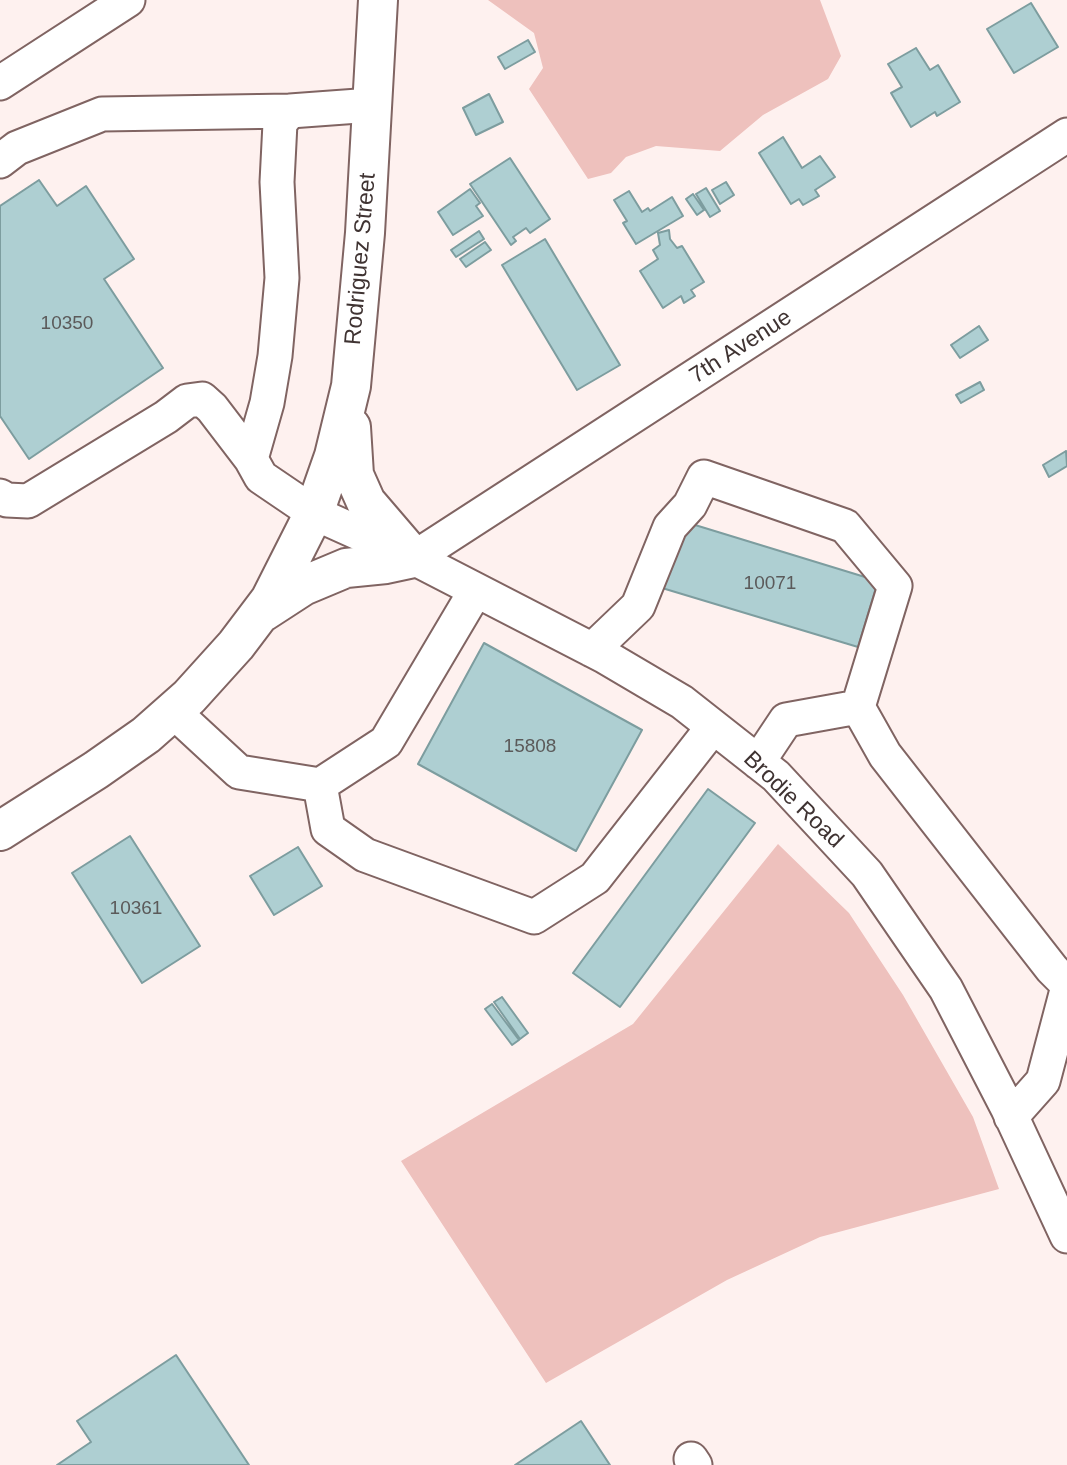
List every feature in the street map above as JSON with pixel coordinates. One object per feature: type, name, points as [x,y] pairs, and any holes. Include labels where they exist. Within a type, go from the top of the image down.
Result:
[{"type":"main road","name":"Rodriguez Street","points":[[0,831],[146,735],[189,697],[236,645],[270,600],[314,513],[334,456],[351,386],[359,305],[378,0]]},
{"type":"main road","points":[[259,615],[323,576],[346,568],[414,558],[366,502],[354,475],[351,386]]},
{"type":"street","points":[[0,83],[128,0]]},
{"type":"street","points":[[0,161],[17,148],[102,114],[290,111],[372,105]]},
{"type":"street","points":[[251,459],[267,402],[275,356],[282,278],[277,182],[279,123],[290,111]]},
{"type":"street","name":"7th Avenue","points":[[414,558],[1067,135]]},
{"type":"street","name":"Brodie Road","points":[[0,496],[7,500],[28,500],[166,417],[187,401],[202,399],[251,459],[261,477],[314,513],[414,558],[592,650],[682,702],[776,776],[867,874],[946,989],[1011,1116],[1067,1236]]},
{"type":"street","points":[[592,650],[638,606],[670,527],[690,505],[704,477],[845,526],[894,586],[858,707],[885,755],[1052,969],[1067,984]]},
{"type":"street","points":[[173,711],[239,772],[320,786],[386,742],[476,590]]},
{"type":"street","points":[[758,762],[786,720],[858,707]]},
{"type":"street","points":[[320,786],[328,829],[365,855],[534,917],[595,878],[713,727]]},
{"type":"street","points":[[1011,1116],[1043,1081],[1067,990]]},
{"type":"shaded area","points":[[488,0],[820,0],[841,56],[828,79],[763,115],[720,151],[656,146],[626,157],[611,173],[588,179],[529,89],[543,68],[534,33]]},
{"type":"shaded area","points":[[778,844],[849,913],[903,995],[973,1117],[999,1189],[820,1237],[727,1280],[546,1383],[401,1161],[633,1024]]},
{"type":"building","points":[[1031,3],[1058,47],[1014,73],[987,29]]},
{"type":"building","points":[[528,40],[535,52],[505,69],[498,57]]},
{"type":"building","points":[[916,48],[930,70],[938,65],[960,102],[937,116],[935,112],[911,127],[891,93],[902,87],[888,64]]},
{"type":"building","points":[[489,94],[503,122],[476,135],[463,108]]},
{"type":"building","points":[[783,137],[802,168],[820,156],[835,177],[815,190],[819,196],[803,205],[799,199],[791,204],[759,153]]},
{"type":"building","points":[[510,158],[550,219],[530,233],[526,228],[513,237],[516,241],[511,245],[470,184]]},
{"type":"building","points":[[39,180],[57,206],[86,186],[134,259],[104,279],[163,368],[29,459],[0,416],[0,206]]},
{"type":"building","points":[[726,182],[734,195],[720,204],[712,190]]},
{"type":"building","points":[[706,188],[720,211],[710,217],[696,194]]},
{"type":"building","points":[[470,189],[480,203],[476,206],[483,216],[453,235],[438,212]]},
{"type":"building","points":[[629,191],[642,212],[648,208],[650,211],[672,197],[683,216],[636,244],[623,223],[627,221],[614,200]]},
{"type":"building","points":[[693,194],[704,210],[697,215],[686,199]]},
{"type":"building","points":[[669,230],[670,239],[677,248],[682,246],[704,282],[691,290],[695,296],[684,303],[681,296],[663,308],[640,271],[658,259],[653,250],[660,245],[658,233]]},
{"type":"building","points":[[479,231],[484,239],[456,257],[451,250]]},
{"type":"building","points":[[545,239],[620,365],[577,390],[502,265]]},
{"type":"building","points":[[485,242],[491,250],[466,267],[460,259]]},
{"type":"building","points":[[979,326],[988,340],[960,358],[951,345]]},
{"type":"building","points":[[980,382],[984,390],[961,403],[956,395]]},
{"type":"building","points":[[1066,451],[1067,466],[1049,477],[1043,465]]},
{"type":"building","points":[[682,521],[878,581],[858,647],[662,588]]},
{"type":"building","points":[[484,643],[642,730],[576,851],[418,764]]},
{"type":"building","points":[[708,789],[755,823],[620,1007],[573,973]]},
{"type":"building","points":[[130,836],[200,946],[142,983],[72,873]]},
{"type":"building","points":[[298,847],[322,886],[274,915],[250,876]]},
{"type":"building","points":[[502,997],[528,1033],[520,1039],[494,1002]]},
{"type":"building","points":[[492,1004],[519,1040],[512,1045],[485,1009]]},
{"type":"building","points":[[176,1355],[249,1465],[57,1465],[91,1442],[77,1421]]},
{"type":"building","points":[[581,1421],[610,1465],[515,1465]]}]
